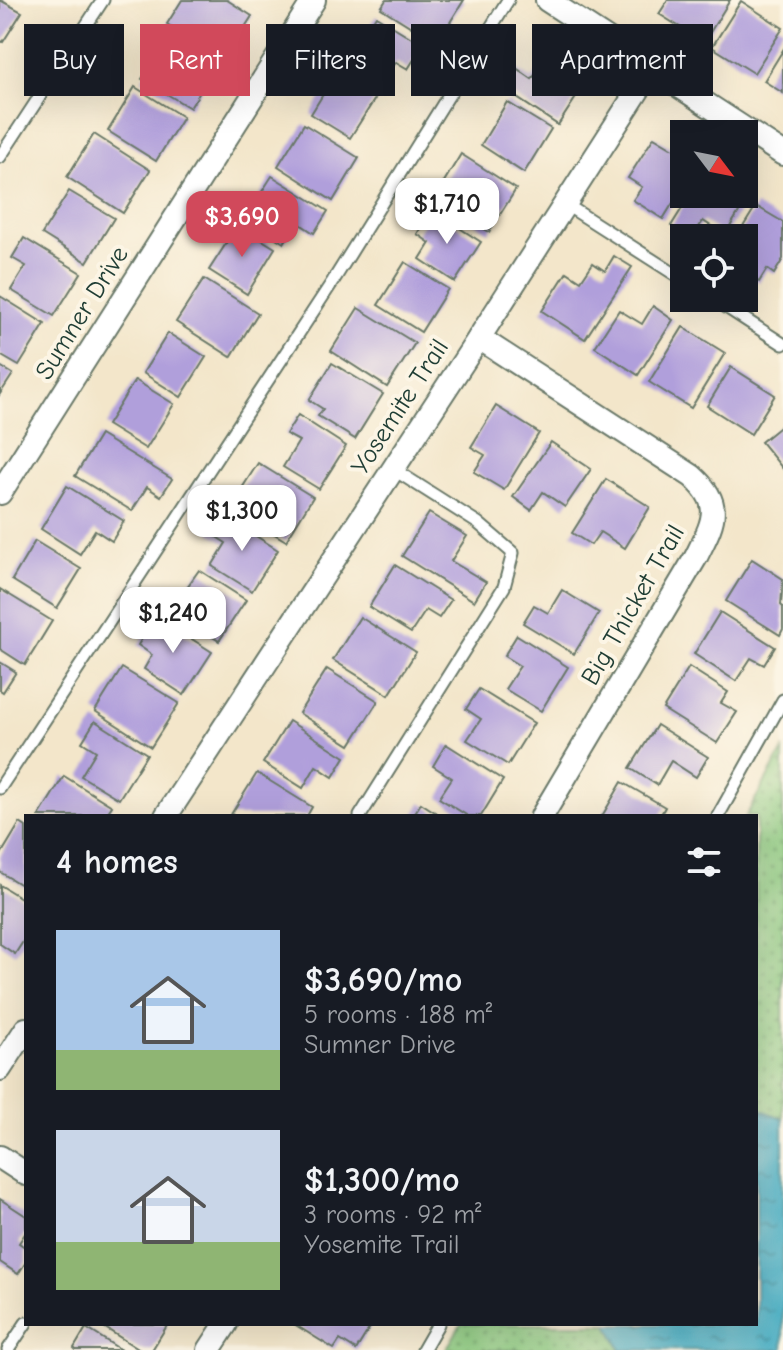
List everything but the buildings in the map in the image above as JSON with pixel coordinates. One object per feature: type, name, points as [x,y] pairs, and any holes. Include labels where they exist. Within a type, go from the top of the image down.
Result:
[{"type":"street","name":"Sumner Drive","points":[[0,493],[314,0]]},
{"type":"street","points":[[547,0],[585,24]]},
{"type":"street","name":"Yosemite Trail","points":[[167,814],[634,96]]},
{"type":"street","points":[[696,96],[783,154]]},
{"type":"street","name":"Big Thicket Trail","points":[[479,338],[692,476],[707,489],[714,506],[709,530],[696,557],[543,814]]},
{"type":"street","points":[[0,1069],[24,1032]]},
{"type":"street","points":[[0,1157],[24,1173]]},
{"type":"street","points":[[209,1350],[225,1326]]},
{"type":"lane","points":[[0,157],[103,0]]},
{"type":"lane","points":[[0,788],[333,281],[508,0]]},
{"type":"lane","points":[[565,204],[670,271]]},
{"type":"lane","points":[[734,312],[783,344]]},
{"type":"lane","points":[[361,814],[504,587],[513,553],[478,523],[393,469]]},
{"type":"lane","points":[[719,814],[783,700]]},
{"type":"lane","points":[[8,1350],[24,1326]]},
{"type":"lane","points":[[423,1350],[437,1326]]},
{"type":"green space","points":[[783,750],[783,1350],[446,1350],[460,1326],[758,1326],[758,814],[747,814]]},
{"type":"water","points":[[758,1108],[783,1119],[783,1350],[621,1350],[609,1326],[758,1326]]}]
